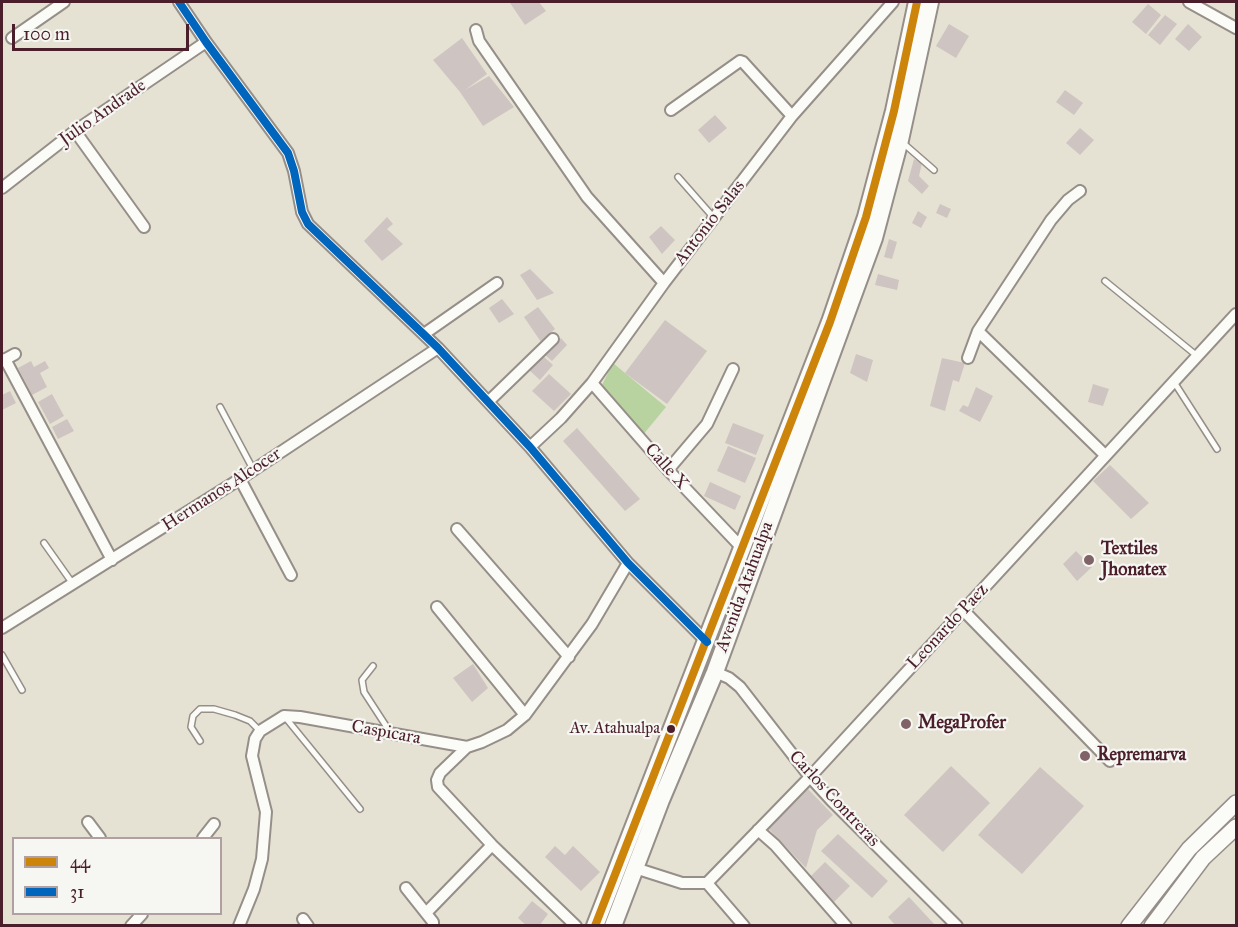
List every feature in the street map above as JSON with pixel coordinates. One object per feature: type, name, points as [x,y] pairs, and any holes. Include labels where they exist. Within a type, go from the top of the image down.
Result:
[{"type":"highway","name":"Avenida Atahualpa","points":[[596,926],[830,322],[866,217],[894,111],[917,2]]},
{"type":"highway","name":"Avenida Atahualpa","points":[[616,924],[635,868],[715,672],[874,238],[900,140],[930,2]]},
{"type":"main road","points":[[1129,926],[1188,849],[1236,803]]},
{"type":"main road","points":[[1152,926],[1203,858],[1236,827]]},
{"type":"street","points":[[12,38],[64,2]]},
{"type":"street","points":[[179,2],[288,153],[302,212],[308,224],[438,348],[530,447],[628,563],[707,642]]},
{"type":"street","points":[[1190,2],[1236,28]]},
{"type":"street","name":"Antonio Salas","points":[[530,447],[561,418],[592,383],[664,283],[792,116],[886,3]]},
{"type":"street","points":[[476,30],[479,41],[587,197],[664,283]]},
{"type":"street","name":"Julio Andrade","points":[[2,188],[75,131],[206,42]]},
{"type":"street","points":[[671,110],[740,61],[792,116]]},
{"type":"street","points":[[75,131],[144,227]]},
{"type":"street","points":[[968,358],[978,331],[1051,219],[1068,200],[1080,191]]},
{"type":"street","points":[[424,334],[497,283]]},
{"type":"street","name":"Leonardo Paez","points":[[707,883],[810,777],[1236,314]]},
{"type":"street","points":[[978,331],[1105,455]]},
{"type":"street","points":[[488,402],[553,339]]},
{"type":"street","name":"Hermanos Alcocer","points":[[2,628],[240,480],[438,348]]},
{"type":"street","points":[[15,354],[3,360],[112,560]]},
{"type":"street","points":[[668,470],[707,424],[733,369]]},
{"type":"street","name":"Calle X","points":[[592,383],[668,470],[743,549]]},
{"type":"street","points":[[240,480],[291,575]]},
{"type":"street","points":[[457,529],[569,657]]},
{"type":"street","points":[[576,926],[492,845],[438,787],[436,780],[440,773],[467,747],[507,730],[525,715],[592,624],[628,563]]},
{"type":"street","points":[[437,607],[525,715]]},
{"type":"street","points":[[963,610],[1110,761]]},
{"type":"street","name":"Carlos Contreras","points":[[715,672],[729,678],[740,687],[810,777],[957,926]]},
{"type":"street","points":[[239,926],[254,889],[262,859],[266,812],[252,756],[255,740],[260,731],[284,716]]},
{"type":"street","name":"Caspicara","points":[[284,716],[467,747]]},
{"type":"street","points":[[88,822],[98,837]]},
{"type":"street","points":[[204,837],[214,824]]},
{"type":"street","points":[[758,830],[775,845],[846,926]]},
{"type":"street","points":[[426,913],[492,845]]},
{"type":"street","points":[[635,868],[682,883],[707,883],[744,926]]},
{"type":"street","points":[[406,888],[426,913],[433,926]]},
{"type":"lane","points":[[900,140],[934,170]]},
{"type":"lane","points":[[678,177],[714,218]]},
{"type":"lane","points":[[1106,281],[1196,356]]},
{"type":"lane","points":[[1173,380],[1217,449]]},
{"type":"lane","points":[[220,407],[254,471]]},
{"type":"lane","points":[[44,543],[73,584]]},
{"type":"lane","points":[[2,655],[22,690]]},
{"type":"lane","points":[[373,666],[362,680],[364,692],[391,733]]},
{"type":"lane","points":[[200,741],[191,728],[193,716],[200,709],[214,709],[235,715],[250,721],[260,731]]},
{"type":"lane","points":[[284,716],[360,809]]},
{"type":"green space","points":[[613,363],[666,407],[642,436],[601,387]]},
{"type":"building","points":[[511,2],[539,2],[546,11],[525,25]]},
{"type":"building","points":[[1148,4],[1161,15],[1146,34],[1132,22]]},
{"type":"building","points":[[1165,15],[1177,24],[1160,45],[1148,35]]},
{"type":"building","points":[[949,24],[969,36],[956,58],[936,46]]},
{"type":"building","points":[[1188,24],[1202,37],[1189,51],[1175,39]]},
{"type":"building","points":[[462,38],[487,74],[465,90],[489,76],[514,107],[483,126],[460,92],[433,60]]},
{"type":"building","points":[[1065,90],[1083,103],[1074,115],[1056,102]]},
{"type":"building","points":[[715,115],[727,128],[709,143],[698,130]]},
{"type":"building","points":[[1080,128],[1094,140],[1080,155],[1066,143]]},
{"type":"building","points":[[914,159],[922,163],[919,176],[929,186],[922,194],[908,181]]},
{"type":"building","points":[[940,204],[951,209],[947,218],[936,213]]},
{"type":"building","points":[[918,211],[927,217],[921,228],[912,223]]},
{"type":"building","points":[[387,217],[393,224],[387,229],[403,244],[382,261],[364,241]]},
{"type":"building","points":[[661,226],[675,240],[662,254],[649,237]]},
{"type":"building","points":[[889,239],[897,242],[892,259],[884,257]]},
{"type":"building","points":[[530,269],[554,293],[537,300],[520,275]]},
{"type":"building","points":[[878,274],[899,280],[897,290],[875,285]]},
{"type":"building","points":[[502,299],[514,314],[499,323],[489,308]]},
{"type":"building","points":[[538,307],[555,329],[541,342],[524,317]]},
{"type":"building","points":[[665,320],[707,351],[667,404],[625,373]]},
{"type":"building","points":[[561,338],[567,345],[552,361],[545,355]]},
{"type":"building","points":[[856,354],[873,360],[867,382],[850,373]]},
{"type":"building","points":[[543,356],[553,365],[540,380],[529,370]]},
{"type":"building","points":[[942,358],[965,363],[959,382],[953,380],[945,411],[930,406]]},
{"type":"building","points":[[31,361],[34,367],[45,361],[49,368],[40,373],[47,387],[32,395],[18,368]]},
{"type":"building","points":[[549,374],[571,394],[554,411],[532,391]]},
{"type":"building","points":[[1093,384],[1109,389],[1103,406],[1088,402]]},
{"type":"building","points":[[976,387],[993,396],[980,422],[959,411],[963,405],[968,407]]},
{"type":"building","points":[[10,391],[16,403],[2,410],[2,395]]},
{"type":"building","points":[[52,394],[64,416],[50,424],[38,402]]},
{"type":"building","points":[[67,419],[74,431],[58,439],[52,427]]},
{"type":"building","points":[[733,423],[764,435],[756,455],[725,443]]},
{"type":"building","points":[[577,428],[640,499],[625,511],[563,441]]},
{"type":"building","points":[[728,446],[756,458],[745,483],[717,471]]},
{"type":"building","points":[[1110,465],[1149,503],[1131,519],[1093,481]]},
{"type":"building","points":[[710,482],[741,496],[735,510],[704,496]]},
{"type":"building","points":[[1076,551],[1092,567],[1077,581],[1063,564]]},
{"type":"building","points":[[473,664],[488,688],[472,702],[453,678]]},
{"type":"building","points":[[951,766],[990,803],[943,852],[904,815]]},
{"type":"building","points":[[1040,767],[1084,806],[1022,874],[978,835]]},
{"type":"building","points":[[808,789],[833,815],[817,830],[806,868],[768,828]]},
{"type":"building","points":[[838,834],[888,881],[872,898],[821,851]]},
{"type":"building","points":[[555,846],[565,855],[573,846],[600,872],[581,891],[545,857]]},
{"type":"building","points":[[825,862],[850,886],[833,903],[808,879]]},
{"type":"building","points":[[909,897],[936,926],[896,926],[888,917]]},
{"type":"building","points":[[532,901],[548,914],[539,926],[527,926],[518,918]]},
{"type":"transit line","name":"31","points":[[179,2],[288,153],[302,212],[308,224],[438,348],[530,447],[628,563],[707,642]]},
{"type":"transit line","name":"44","points":[[595,926],[830,322],[866,217],[894,111],[917,2]]},
{"type":"place","name":"Textiles Jhonatex","points":[[1089,560]]},
{"type":"place","name":"MegaProfer","points":[[906,724]]},
{"type":"place","name":"Av. Atahualpa","points":[[671,729]]},
{"type":"place","name":"Repremarva","points":[[1085,756]]}]
